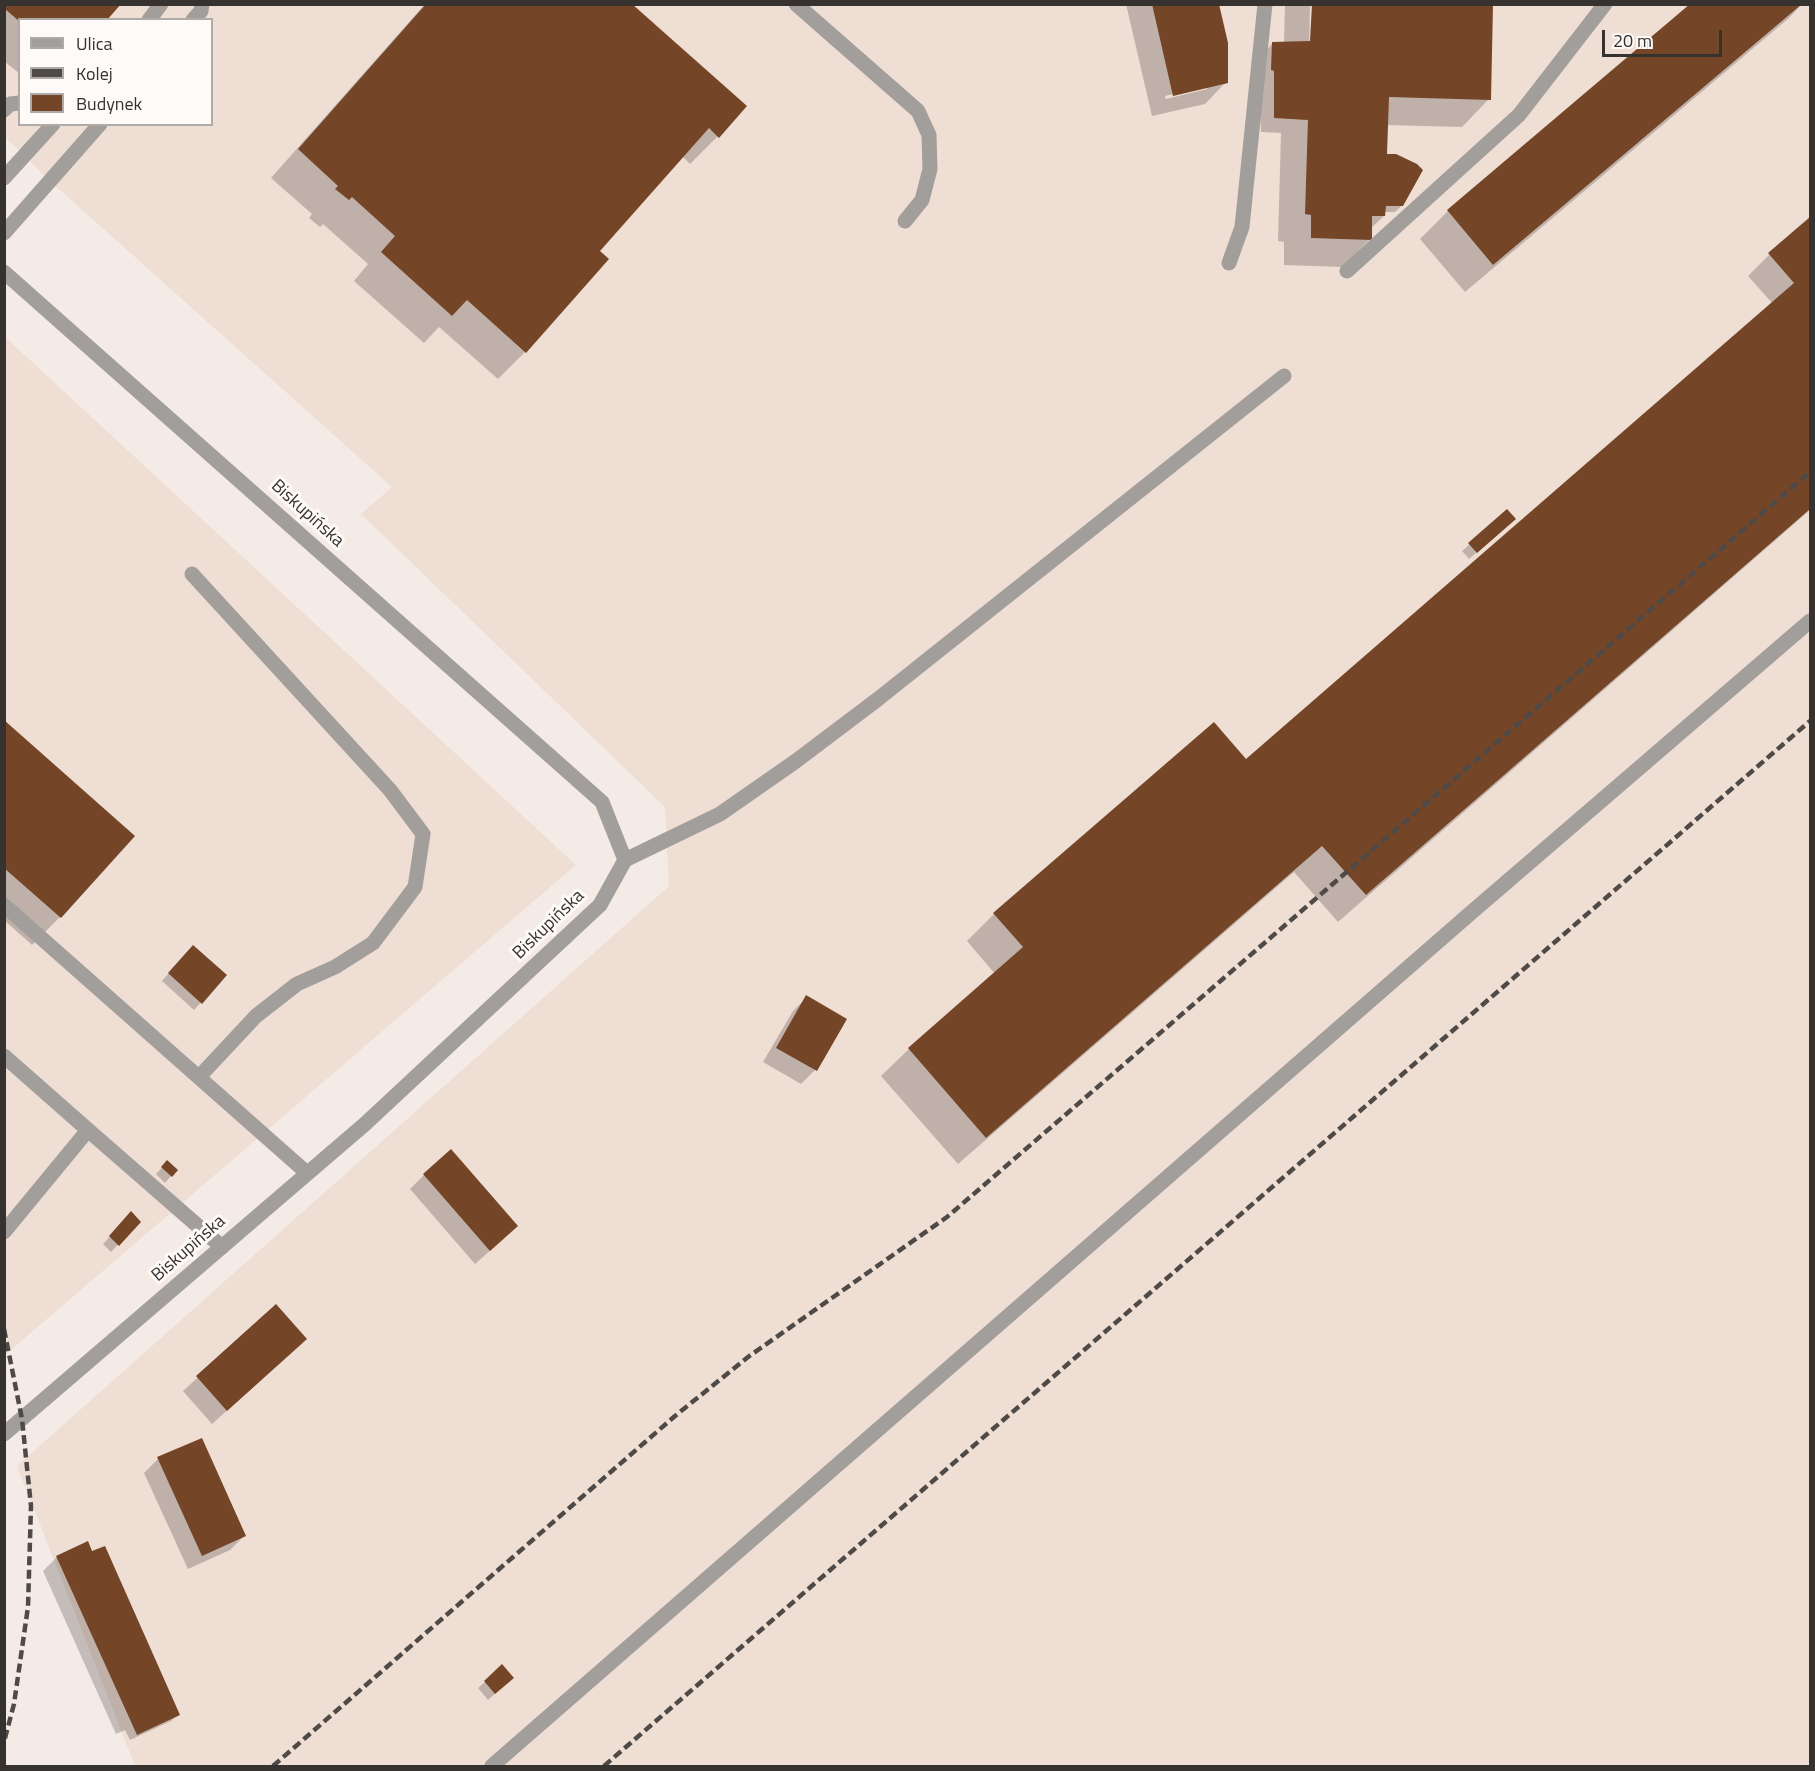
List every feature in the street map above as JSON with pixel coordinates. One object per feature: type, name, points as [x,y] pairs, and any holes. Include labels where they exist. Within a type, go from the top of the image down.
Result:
[{"type":"street","points":[[150,18],[161,4]]},
{"type":"street","points":[[195,18],[201,11],[202,4]]},
{"type":"street","points":[[796,4],[918,111],[929,135],[930,169],[922,200],[905,221]]},
{"type":"street","points":[[1229,263],[1242,226],[1265,4]]},
{"type":"street","points":[[1347,270],[1519,115],[1605,4]]},
{"type":"street","points":[[4,110],[10,104],[18,103]]},
{"type":"street","points":[[4,178],[51,126]]},
{"type":"street","points":[[4,233],[98,126]]},
{"type":"street","name":"Biskupińska","points":[[4,272],[602,802],[625,860],[600,905],[365,1124],[4,1434]]},
{"type":"street","points":[[625,860],[720,814],[796,761],[878,699],[1284,376]]},
{"type":"street","points":[[192,574],[390,790],[423,834],[415,887],[373,944],[335,967],[297,984],[256,1016],[199,1077]]},
{"type":"street","points":[[492,1767],[1455,927],[1810,621]]},
{"type":"street","points":[[4,905],[307,1173]]},
{"type":"street","points":[[4,1056],[222,1247]]},
{"type":"street","points":[[4,1232],[88,1130]]},
{"type":"shaded area","points":[[4,5],[1810,5],[1810,1766],[135,1766],[17,1466],[669,886],[665,807],[361,514],[392,487],[52,183],[5,137]]},
{"type":"shaded area","points":[[4,336],[576,865],[5,1355],[4,1355]]},
{"type":"building","points":[[4,4],[121,4],[109,18],[18,18],[18,20],[4,8]]},
{"type":"building","points":[[426,4],[632,4],[747,106],[719,138],[709,128],[600,251],[609,259],[526,353],[467,300],[452,316],[381,252],[395,236],[352,197],[349,200],[335,189],[338,186],[298,149]]},
{"type":"building","points":[[1152,4],[1219,4],[1228,43],[1228,83],[1173,96]]},
{"type":"building","points":[[1312,4],[1493,4],[1491,100],[1389,97],[1387,154],[1396,154],[1417,164],[1423,170],[1403,206],[1386,206],[1385,216],[1372,216],[1372,240],[1311,238],[1311,215],[1305,214],[1308,120],[1274,118],[1272,42],[1310,41]]},
{"type":"building","points":[[1690,4],[1802,4],[1493,265],[1447,210]]},
{"type":"building","points":[[1810,217],[1810,509],[1366,895],[1322,846],[986,1138],[908,1048],[1023,947],[993,913],[1214,722],[1246,759],[1794,283],[1768,253]]},
{"type":"building","points":[[1507,509],[1516,519],[1477,553],[1468,543]]},
{"type":"building","points":[[4,720],[135,836],[61,918],[4,868]]},
{"type":"building","points":[[193,945],[227,975],[202,1004],[168,973]]},
{"type":"building","points":[[806,995],[847,1019],[817,1071],[776,1048]]},
{"type":"building","points":[[451,1149],[518,1226],[490,1251],[423,1174]]},
{"type":"building","points":[[167,1160],[178,1170],[172,1177],[161,1167]]},
{"type":"building","points":[[131,1211],[141,1222],[119,1246],[109,1236]]},
{"type":"building","points":[[276,1304],[307,1339],[227,1411],[196,1376]]},
{"type":"building","points":[[202,1438],[246,1536],[202,1556],[157,1457]]},
{"type":"building","points":[[88,1541],[92,1551],[105,1546],[180,1715],[137,1735],[56,1556]]},
{"type":"building","points":[[502,1664],[514,1678],[495,1694],[484,1681]]},
{"type":"railway","points":[[273,1766],[675,1416],[748,1357],[947,1217],[1810,472]]},
{"type":"railway","points":[[604,1766],[1810,721]]},
{"type":"railway","points":[[4,1329],[22,1419],[31,1506],[28,1607],[14,1704],[4,1742]]}]
